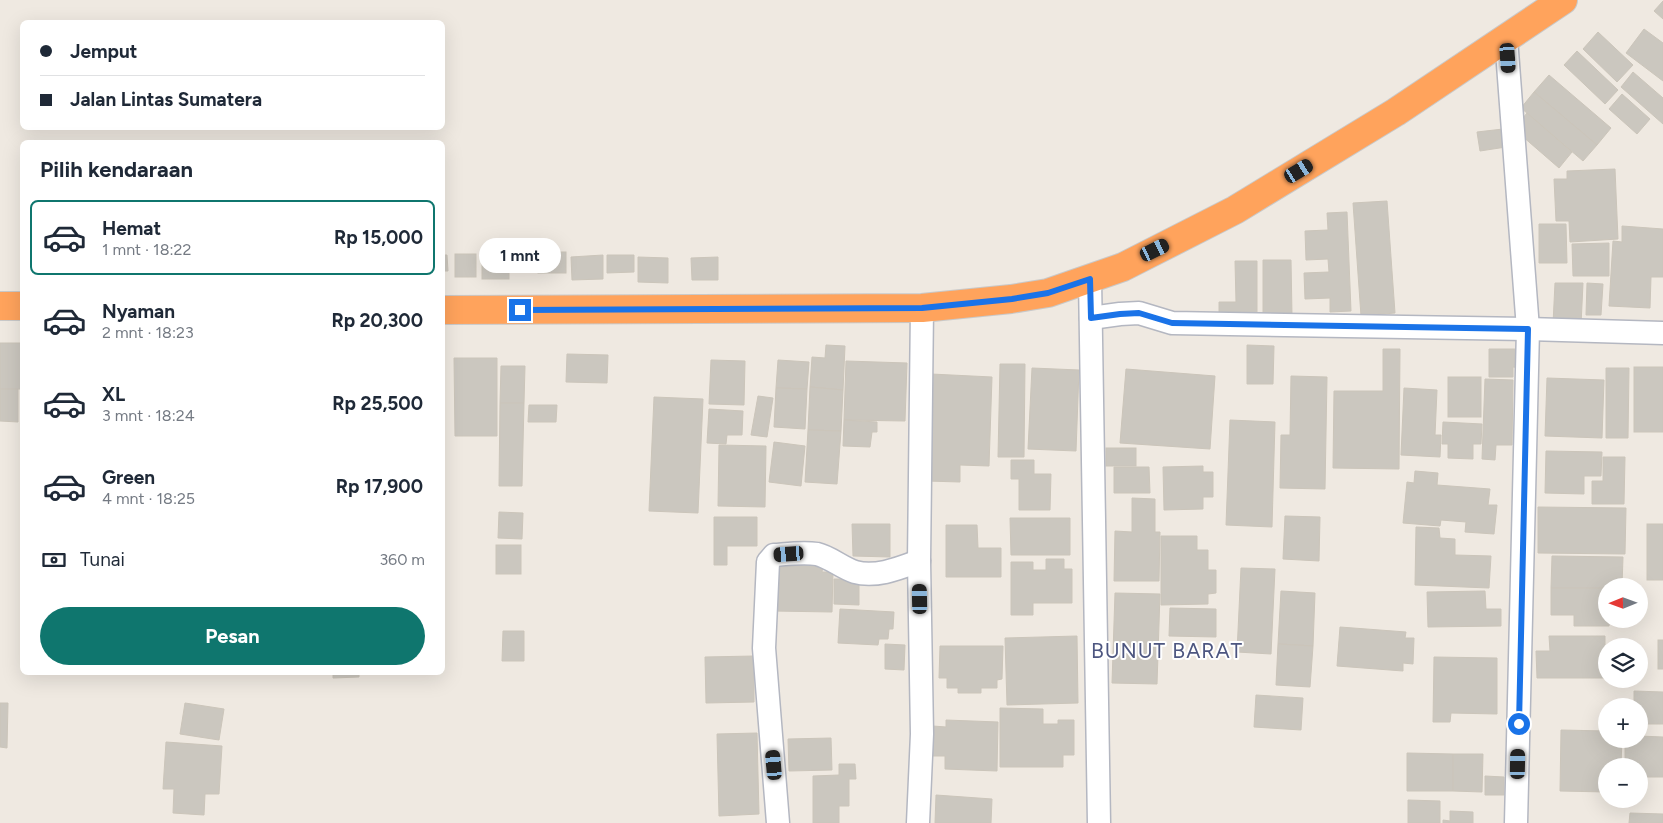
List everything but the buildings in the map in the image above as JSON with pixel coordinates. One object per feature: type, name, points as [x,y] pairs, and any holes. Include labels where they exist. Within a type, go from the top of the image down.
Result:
[{"type":"highway","points":[[445,310],[922,308],[1012,299],[1048,293],[1122,267],[1235,210],[1396,112],[1563,0]]},
{"type":"highway","points":[[0,306],[20,306]]},
{"type":"street","points":[[1506,38],[1528,329],[1516,823]]},
{"type":"street","points":[[1090,279],[1099,823]]},
{"type":"street","points":[[918,823],[922,734],[919,561],[922,308]]},
{"type":"street","points":[[1091,318],[1139,313],[1172,323],[1663,333]]},
{"type":"street","points":[[778,823],[764,648],[768,562],[774,555],[804,553],[818,555],[856,572],[871,573],[893,570],[919,561]]},
{"type":"district","name":"BUNUT BARAT","points":[[1167,650]]},
{"type":"route","points":[[520,310],[922,308],[1012,299],[1048,293],[1090,279],[1091,318],[1139,313],[1172,323],[1528,329],[1519,724]]}]
